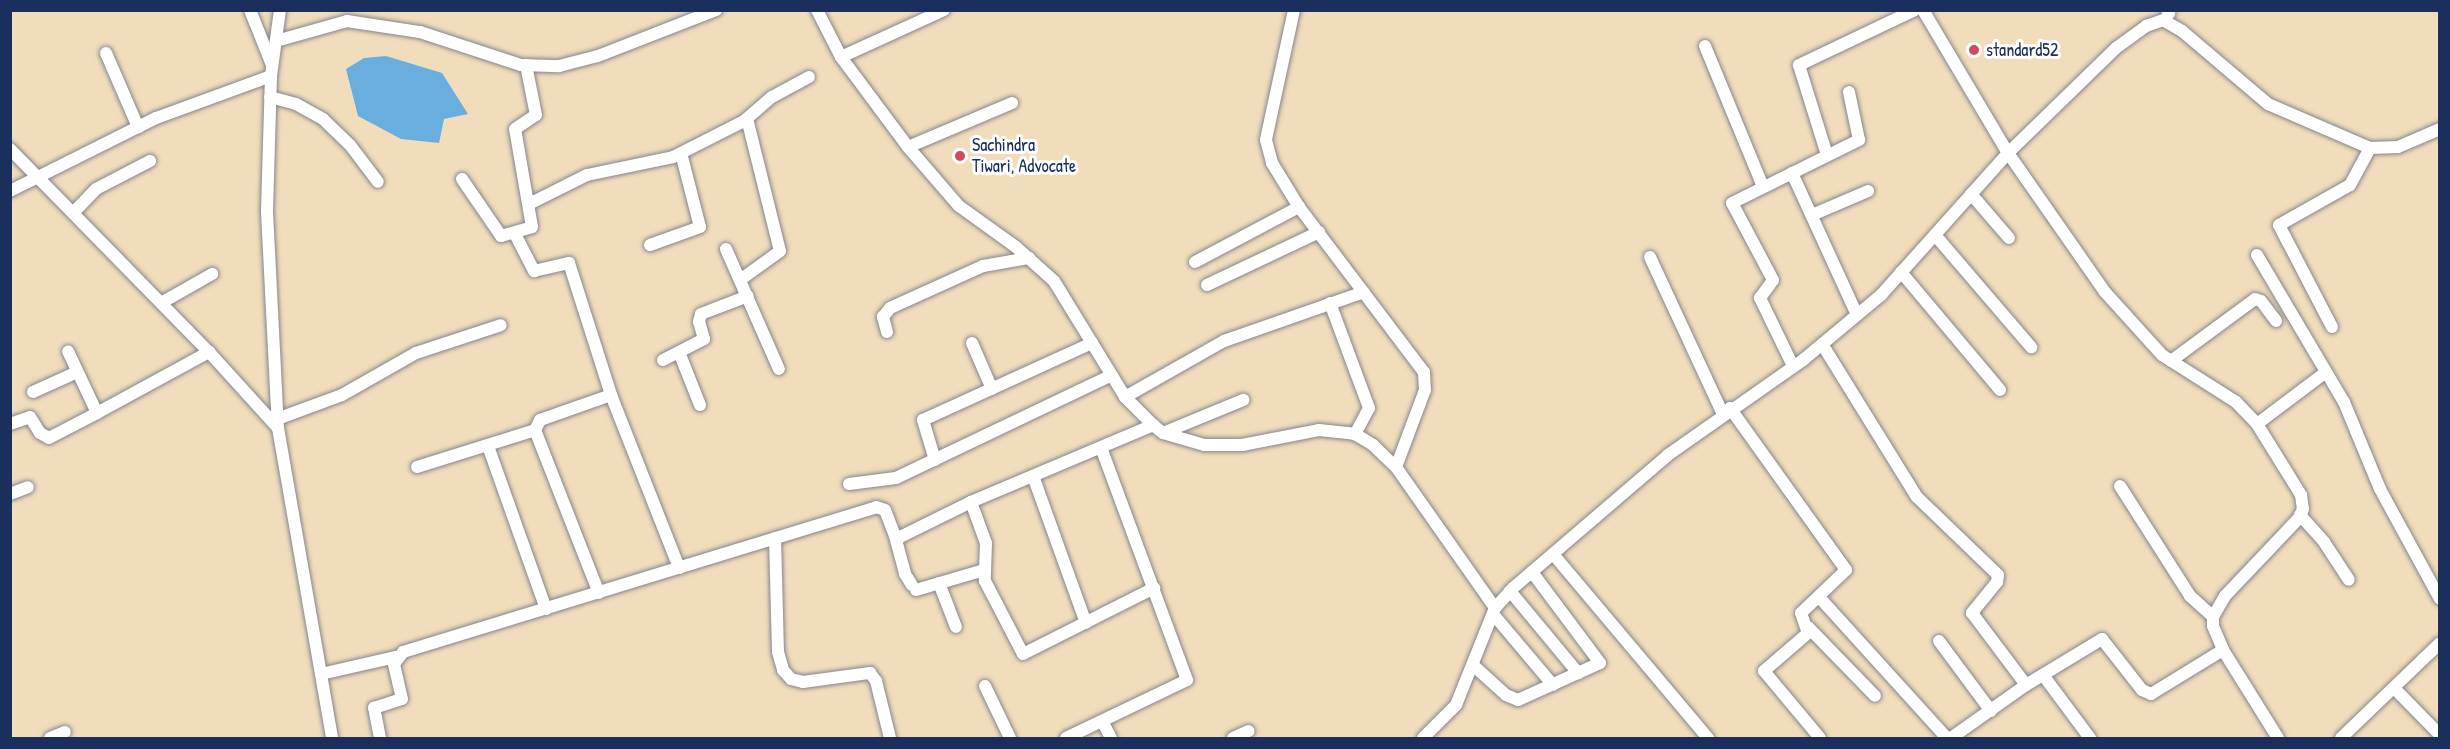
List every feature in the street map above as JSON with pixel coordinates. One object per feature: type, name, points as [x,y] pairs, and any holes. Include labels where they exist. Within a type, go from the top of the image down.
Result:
[{"type":"street","points":[[250,10],[272,70]]},
{"type":"street","points":[[280,10],[270,97],[267,212],[277,423],[332,738]]},
{"type":"street","points":[[276,41],[347,21],[420,32],[526,65],[559,66],[598,56],[716,10]]},
{"type":"street","points":[[817,10],[841,57],[908,147],[959,206],[1029,258],[1054,281],[1125,397],[1153,425],[1163,433],[1204,446],[1242,445],[1319,430],[1355,434],[1374,445],[1396,467],[1494,611],[1553,685]]},
{"type":"street","points":[[841,57],[944,10]]},
{"type":"street","points":[[1294,10],[1266,140],[1272,163],[1299,207],[1424,372],[1425,390],[1396,467]]},
{"type":"street","points":[[1827,155],[1799,64],[1915,10]]},
{"type":"street","points":[[1923,10],[2008,153],[2111,299],[2171,361],[2236,402],[2257,424],[2301,495],[2300,515],[2225,596],[2213,617],[2213,626],[2223,650],[2278,738]]},
{"type":"street","points":[[1423,738],[1456,705],[1474,666],[1494,611],[1510,591],[1668,455],[1726,411],[1793,366],[1857,315],[1901,272],[2008,153],[2116,48],[2167,14],[2182,31],[2268,104],[2370,148],[2398,147],[2439,129]]},
{"type":"street","points":[[1705,46],[1763,187]]},
{"type":"street","points":[[106,53],[138,127]]},
{"type":"street","points":[[462,179],[500,235],[515,234],[532,227],[515,129],[536,115],[526,65]]},
{"type":"street","points":[[10,191],[191,102],[272,70]]},
{"type":"street","points":[[529,204],[587,175],[681,153],[747,118],[772,97],[809,76]]},
{"type":"street","points":[[1793,366],[1760,298],[1773,280],[1732,205],[1860,138],[1849,92]]},
{"type":"street","points":[[270,97],[296,104],[323,119],[350,144],[378,182]]},
{"type":"street","points":[[908,147],[1012,103]]},
{"type":"street","points":[[740,280],[780,251],[747,118]]},
{"type":"street","points":[[2332,327],[2279,225],[2350,185],[2370,148]]},
{"type":"street","points":[[10,149],[277,423]]},
{"type":"street","points":[[650,245],[700,227],[681,153]]},
{"type":"street","points":[[73,213],[96,189],[150,161]]},
{"type":"street","points":[[1792,172],[1857,315]]},
{"type":"street","points":[[1812,215],[1868,191]]},
{"type":"street","points":[[1971,194],[2009,238]]},
{"type":"street","points":[[1195,262],[1299,207]]},
{"type":"street","points":[[1207,285],[1319,232]]},
{"type":"street","points":[[515,234],[534,271],[565,261],[569,263],[611,395],[679,568]]},
{"type":"street","points":[[1935,235],[2031,347]]},
{"type":"street","points":[[726,249],[779,369]]},
{"type":"street","points":[[2257,255],[2346,408],[2380,489],[2439,599]]},
{"type":"street","points":[[1650,256],[1726,411],[1846,570],[1801,614],[1808,627],[1875,696]]},
{"type":"street","points":[[887,332],[883,317],[890,308],[983,266],[1029,258]]},
{"type":"street","points":[[1901,272],[2000,390]]},
{"type":"street","points":[[161,303],[212,274]]},
{"type":"street","points":[[1125,397],[1224,341],[1364,292]]},
{"type":"street","points":[[663,360],[704,339],[699,322],[701,314],[747,296]]},
{"type":"street","points":[[2171,361],[2255,299],[2261,301],[2276,321]]},
{"type":"street","points":[[1330,303],[1370,408],[1355,434]]},
{"type":"street","points":[[277,423],[342,394],[416,353],[501,325]]},
{"type":"street","points":[[972,343],[992,389]]},
{"type":"street","points":[[935,460],[923,420],[1092,343]]},
{"type":"street","points":[[1822,344],[1917,497],[1998,575],[1997,582],[1972,613],[2026,685]]},
{"type":"street","points":[[68,351],[97,414]]},
{"type":"street","points":[[10,424],[30,417],[40,433],[49,438],[209,352]]},
{"type":"street","points":[[679,352],[700,405]]},
{"type":"street","points":[[33,392],[77,372]]},
{"type":"street","points":[[2257,424],[2326,372]]},
{"type":"street","points":[[849,484],[888,480],[935,460],[1112,375]]},
{"type":"street","points":[[417,467],[535,430],[540,420],[611,395]]},
{"type":"street","points":[[1163,433],[1244,400]]},
{"type":"street","points":[[895,536],[906,534],[971,502],[1153,425]]},
{"type":"street","points":[[535,430],[599,593]]},
{"type":"street","points":[[488,446],[546,609]]},
{"type":"street","points":[[1066,738],[1187,680],[1101,447]]},
{"type":"street","points":[[1033,476],[1086,623]]},
{"type":"street","points":[[2120,486],[2190,596],[2213,617]]},
{"type":"street","points":[[10,494],[28,487]]},
{"type":"street","points":[[971,502],[986,543],[984,570],[987,586],[1023,654],[1154,588]]},
{"type":"street","points":[[321,674],[396,657],[880,507],[895,536],[905,574],[914,587],[939,583],[984,570]]},
{"type":"street","points":[[2300,515],[2324,542],[2349,579]]},
{"type":"street","points":[[775,538],[778,652],[783,670],[791,679],[803,682],[870,672],[876,681],[890,738]]},
{"type":"street","points":[[1553,554],[1708,738]]},
{"type":"street","points":[[1474,666],[1514,699],[1553,685],[1599,664],[1600,658],[1532,572]]},
{"type":"street","points":[[939,583],[956,627]]},
{"type":"street","points":[[1510,591],[1578,673]]},
{"type":"street","points":[[1819,597],[1891,672],[1947,738],[1991,711],[2026,685],[2105,640],[2142,690],[2151,694],[2223,650]]},
{"type":"street","points":[[1808,627],[1806,635],[1764,671],[1820,738]]},
{"type":"street","points":[[1939,641],[1991,711]]},
{"type":"street","points":[[2341,738],[2439,643]]},
{"type":"street","points":[[380,738],[374,708],[402,698],[394,664],[396,657]]},
{"type":"street","points":[[2043,675],[2090,738]]},
{"type":"street","points":[[986,686],[1010,738]]},
{"type":"street","points":[[2394,688],[2439,735]]},
{"type":"street","points":[[1102,721],[1111,738]]},
{"type":"street","points":[[1233,738],[1249,731]]},
{"type":"street","points":[[50,738],[65,732]]},
{"type":"water","points":[[386,56],[442,73],[468,114],[444,119],[439,143],[401,139],[358,116],[346,69],[364,58]]},
{"type":"place","name":"standard52","points":[[1974,50]]},
{"type":"place","name":"Sachindra Tiwari, Advocate","points":[[960,156]]}]
